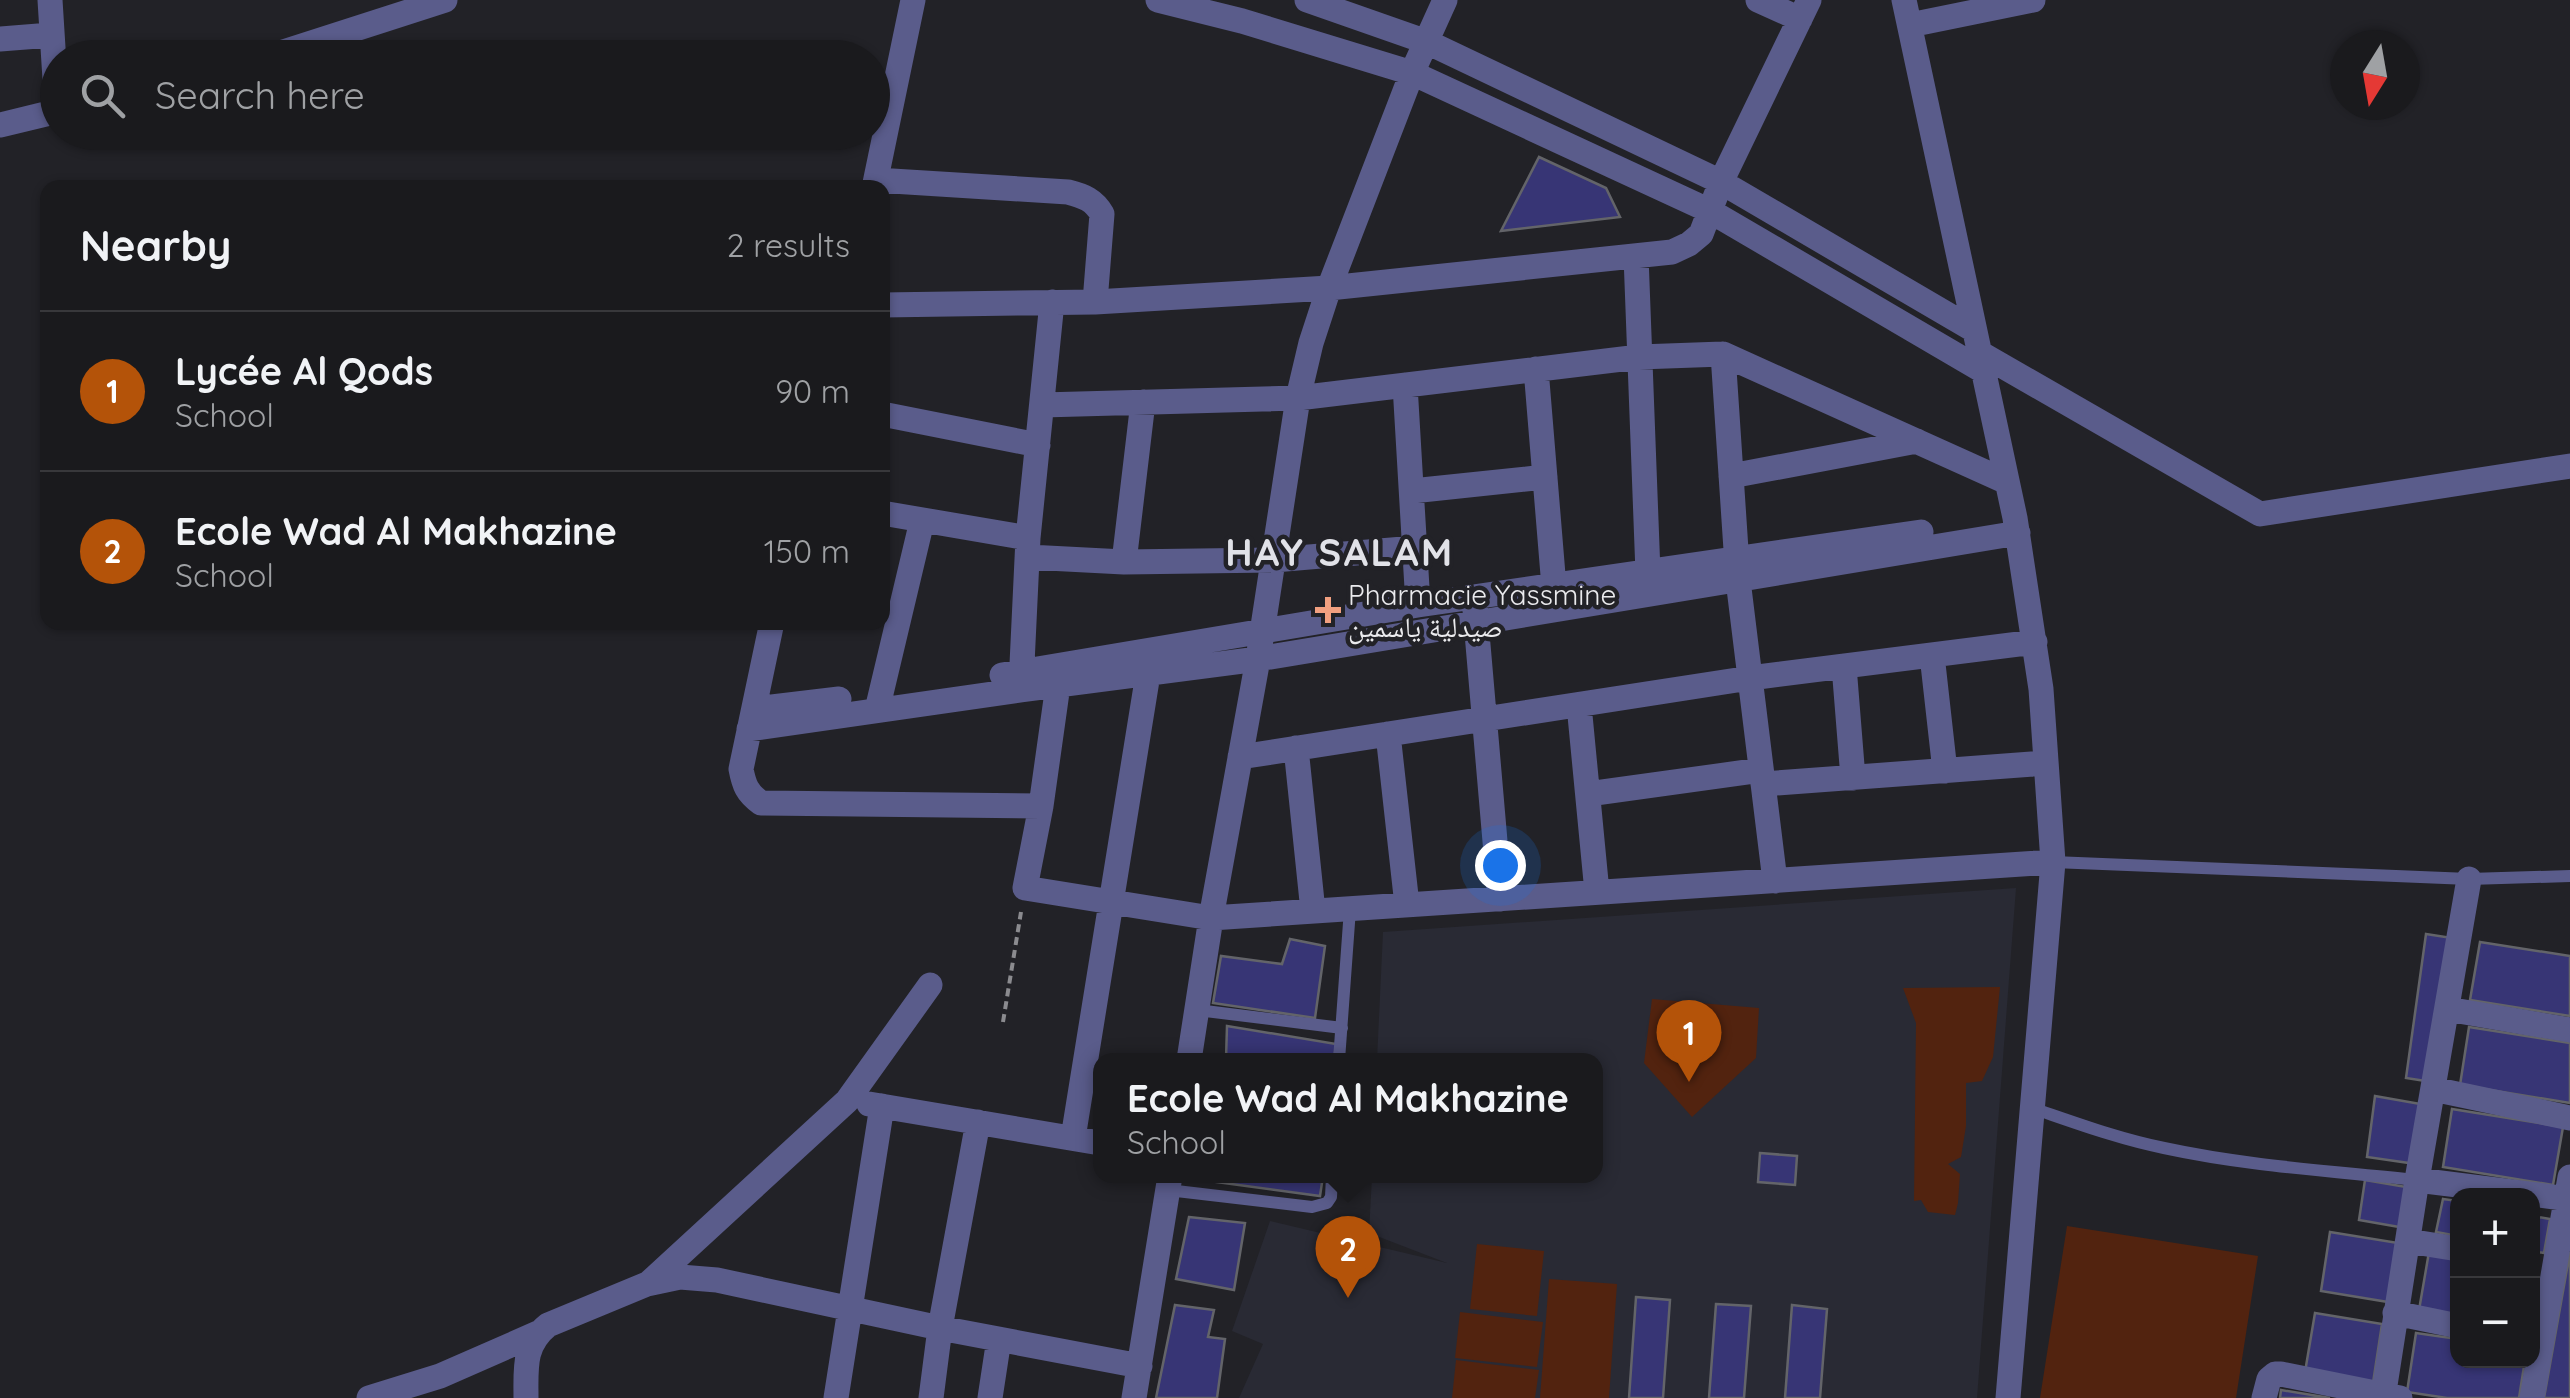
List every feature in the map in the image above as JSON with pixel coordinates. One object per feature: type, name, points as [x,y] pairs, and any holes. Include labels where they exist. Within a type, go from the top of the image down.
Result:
[{"type":"street","points":[[50,0],[51,40]]},
{"type":"street","points":[[321,40],[445,0]]},
{"type":"street","points":[[890,111],[913,0]]},
{"type":"street","points":[[1158,0],[1412,72],[1710,211],[1980,351],[2260,514],[2570,466]]},
{"type":"street","points":[[1307,0],[1427,42],[1721,182],[1980,351]]},
{"type":"street","points":[[1189,1053],[1258,660],[1298,398],[1311,343],[1328,288],[1412,72],[1445,0]]},
{"type":"street","points":[[890,305],[1096,302],[1328,288],[1672,252],[1702,234],[1721,182],[1804,10],[1758,0]]},
{"type":"street","points":[[2008,1398],[2052,862],[2041,688],[2017,526],[1907,12],[2033,0]]},
{"type":"street","points":[[0,40],[51,36]]},
{"type":"street","points":[[0,125],[40,115]]},
{"type":"street","points":[[876,180],[882,150]]},
{"type":"street","points":[[890,185],[1082,195],[1096,203],[1102,214],[1096,302]]},
{"type":"street","points":[[1636,256],[1648,573]]},
{"type":"street","points":[[1021,681],[1028,548],[1052,302]]},
{"type":"street","points":[[1042,405],[1298,398],[1639,357],[1723,354],[2007,482]]},
{"type":"street","points":[[1723,354],[1737,570],[1775,880]]},
{"type":"street","points":[[1536,370],[1554,587]]},
{"type":"street","points":[[1406,385],[1418,605]]},
{"type":"street","points":[[1124,562],[1144,402]]},
{"type":"street","points":[[890,416],[1038,445]]},
{"type":"street","points":[[1731,476],[1917,442]]},
{"type":"street","points":[[1412,491],[1545,477]]},
{"type":"street","points":[[890,515],[1028,548],[1124,562],[1274,560],[1415,548]]},
{"type":"street","points":[[879,702],[922,521]]},
{"type":"street","points":[[752,719],[1021,681],[1418,605],[1475,610],[2017,526]]},
{"type":"street","points":[[1021,681],[1058,685],[1258,660],[1475,610],[1554,587],[1648,573],[1737,570]]},
{"type":"street","points":[[1475,610],[1500,899]]},
{"type":"street","points":[[770,630],[741,769],[744,786],[751,796],[761,802],[1040,806]]},
{"type":"street","points":[[1240,757],[1750,678],[2034,642]]},
{"type":"street","points":[[1932,655],[1945,771]]},
{"type":"street","points":[[1844,666],[1853,778]]},
{"type":"street","points":[[1073,1138],[1148,674]]},
{"type":"street","points":[[1058,685],[1025,888],[1211,918],[2052,862]]},
{"type":"street","points":[[1579,705],[1597,892]]},
{"type":"street","points":[[1388,734],[1407,905]]},
{"type":"street","points":[[1296,748],[1313,911]]},
{"type":"street","points":[[1588,794],[1762,777],[1853,778],[2046,763]]},
{"type":"street","points":[[2264,1398],[2269,1378],[2281,1374],[2389,1397],[2395,1313],[2469,879]]},
{"type":"street","points":[[648,1284],[847,1101],[930,985]]},
{"type":"street","points":[[2447,1009],[2570,1030]]},
{"type":"street","points":[[2433,1089],[2570,1118]]},
{"type":"street","points":[[847,1101],[1093,1142]]},
{"type":"street","points":[[836,1398],[882,1106]]},
{"type":"street","points":[[930,1398],[978,1122]]},
{"type":"street","points":[[2416,1180],[2569,1192],[2544,1262],[2540,1308]]},
{"type":"street","points":[[1134,1398],[1169,1183]]},
{"type":"street","points":[[2408,1240],[2450,1247]]},
{"type":"street","points":[[372,1397],[440,1376],[592,1305],[648,1284],[680,1277],[717,1280],[1140,1366]]},
{"type":"street","points":[[2395,1313],[2450,1324]]},
{"type":"street","points":[[526,1398],[525,1360],[538,1333]]},
{"type":"street","points":[[990,1398],[999,1339]]},
{"type":"street","points":[[2532,1398],[2535,1368]]},
{"type":"lane","points":[[2052,862],[2469,879],[2570,876]]},
{"type":"lane","points":[[1340,1053],[1350,908]]},
{"type":"lane","points":[[1197,1010],[1342,1028]]},
{"type":"lane","points":[[2032,1108],[2165,1148],[2258,1164],[2416,1180]]},
{"type":"lane","points":[[1169,1183],[1312,1206],[1327,1204],[1332,1198],[1332,1183]]},
{"type":"path","points":[[1004,1022],[1025,888]]},
{"type":"shaded area","points":[[2016,888],[1977,1398],[1239,1398],[1263,1344],[1232,1331],[1270,1221],[1447,1263],[1369,1233],[1372,1183],[1603,1183],[1603,1053],[1377,1053],[1383,932]]},
{"type":"shaded area","points":[[2000,987],[1993,1057],[1982,1081],[1966,1083],[1961,1157],[1948,1164],[1960,1174],[1955,1215],[1928,1212],[1921,1200],[1914,1201],[1916,1023],[1903,988]]},
{"type":"shaded area","points":[[1652,999],[1759,1008],[1756,1058],[1692,1117],[1644,1063]]},
{"type":"shaded area","points":[[2067,1226],[2258,1256],[2236,1398],[2040,1398]]},
{"type":"shaded area","points":[[1477,1244],[1544,1251],[1537,1316],[1470,1309]]},
{"type":"shaded area","points":[[1549,1279],[1617,1284],[1609,1398],[1540,1398]]},
{"type":"shaded area","points":[[1460,1312],[1543,1322],[1537,1367],[1455,1358]]},
{"type":"shaded area","points":[[1456,1360],[1539,1370],[1535,1398],[1452,1398]]},
{"type":"building","points":[[1539,157],[1606,188],[1620,217],[1501,231]]},
{"type":"building","points":[[2426,934],[2452,938],[2432,1082],[2406,1078]]},
{"type":"building","points":[[1290,939],[1325,946],[1315,1018],[1213,1003],[1221,956],[1282,964]]},
{"type":"building","points":[[2480,942],[2570,956],[2570,1016],[2470,1000]]},
{"type":"building","points":[[1227,1026],[1336,1044],[1335,1053],[1226,1053]]},
{"type":"building","points":[[2469,1027],[2570,1043],[2570,1103],[2460,1085]]},
{"type":"building","points":[[2375,1096],[2426,1105],[2416,1164],[2367,1157]]},
{"type":"building","points":[[2452,1109],[2563,1127],[2553,1185],[2443,1167]]},
{"type":"building","points":[[1760,1153],[1797,1156],[1795,1185],[1758,1182]]},
{"type":"building","points":[[2365,1180],[2412,1188],[2405,1228],[2359,1220]]},
{"type":"building","points":[[1224,1183],[1322,1183],[1320,1196]]},
{"type":"building","points":[[2443,1199],[2450,1200],[2450,1235],[2436,1232]]},
{"type":"building","points":[[1189,1217],[1245,1223],[1234,1290],[1176,1279]]},
{"type":"building","points":[[2540,1217],[2550,1219],[2544,1253],[2540,1252]]},
{"type":"building","points":[[2330,1232],[2398,1243],[2388,1302],[2321,1291]]},
{"type":"building","points":[[2429,1252],[2450,1255],[2450,1315],[2419,1310]]},
{"type":"building","points":[[2570,1252],[2570,1398],[2544,1398]]},
{"type":"building","points":[[1636,1297],[1670,1300],[1663,1398],[1629,1398]]},
{"type":"building","points":[[1716,1304],[1751,1306],[1744,1398],[1709,1398]]},
{"type":"building","points":[[1175,1305],[1214,1310],[1208,1337],[1225,1339],[1217,1398],[1156,1398]]},
{"type":"building","points":[[1792,1305],[1827,1309],[1820,1398],[1785,1398]]},
{"type":"building","points":[[2315,1313],[2382,1324],[2373,1383],[2305,1372]]},
{"type":"building","points":[[2416,1333],[2450,1338],[2450,1368],[2524,1368],[2519,1398],[2447,1398],[2407,1392]]},
{"type":"building","points":[[2281,1390],[2330,1398],[2280,1398]]},
{"type":"place","name":"Pharmacie Yassmine صيدلية ياسمين","points":[[1328,610]]},
{"type":"place","name":"Lycée Al Qods","points":[[1689,1082]]},
{"type":"place","name":"Ecole Wad Al Makhazine","points":[[1348,1298]]},
{"type":"district","name":"HAY SALAM","points":[[1340,552]]}]
